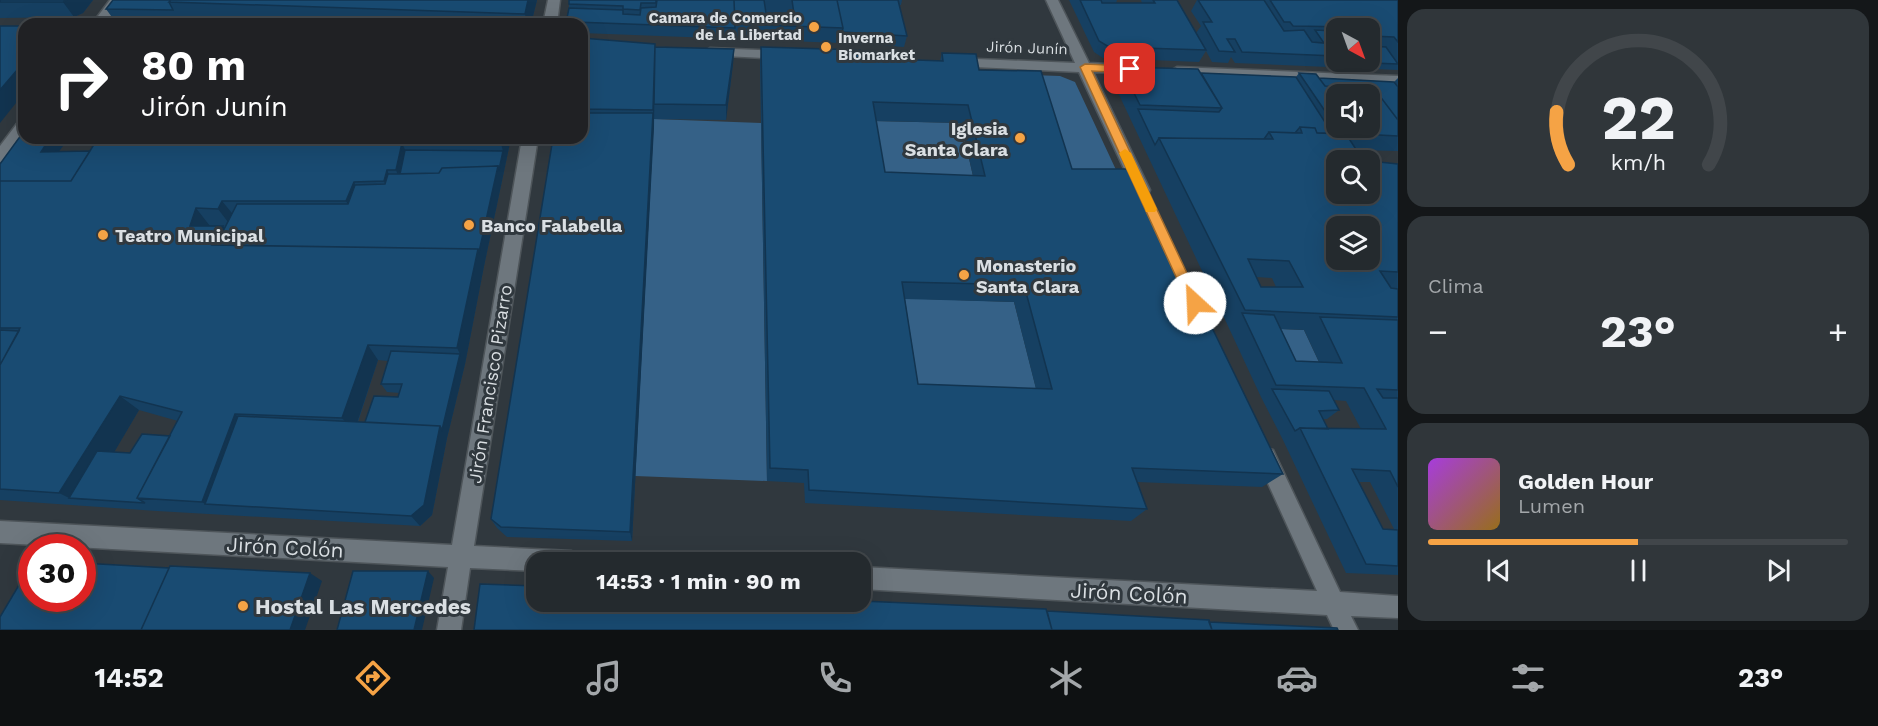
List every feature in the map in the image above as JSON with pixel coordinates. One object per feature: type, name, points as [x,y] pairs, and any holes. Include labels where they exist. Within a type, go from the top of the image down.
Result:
[{"type":"street","points":[[104,18],[117,0]]},
{"type":"street","points":[[550,18],[554,0]]},
{"type":"street","points":[[1053,0],[1150,207]]},
{"type":"street","points":[[690,52],[798,56]]},
{"type":"street","name":"Jirón Junín","points":[[942,62],[1398,81]]},
{"type":"street","points":[[0,157],[18,132]]},
{"type":"street","name":"Jirón Francisco Pizarro","points":[[449,630],[529,144]]},
{"type":"street","points":[[1259,443],[1346,630]]},
{"type":"street","name":"Jirón Colón","points":[[0,532],[526,560]]},
{"type":"street","name":"Jirón Colón","points":[[871,579],[1398,607]]},
{"type":"shaded area","points":[[969,73],[1060,76],[1075,82],[1124,187],[1062,187]]},
{"type":"shaded area","points":[[654,119],[761,123],[767,481],[635,476]]},
{"type":"shaded area","points":[[872,121],[961,123],[977,194],[880,190]]},
{"type":"shaded area","points":[[896,298],[1014,302],[1040,404],[911,399]]},
{"type":"shaded area","points":[[1260,328],[1304,330],[1325,375],[1280,374]]},
{"type":"building","points":[[0,0],[67,0],[63,2],[0,2]]},
{"type":"building","points":[[113,0],[171,0],[169,2],[173,10],[106,9]]},
{"type":"building","points":[[171,0],[528,0],[525,14],[169,2]]},
{"type":"building","points":[[569,0],[656,0],[656,3],[641,3],[640,10],[623,9],[623,6],[569,4]]},
{"type":"building","points":[[657,0],[734,0],[735,28],[588,22],[588,18],[567,18],[569,8],[623,10],[623,14],[640,15],[641,8],[656,7]]},
{"type":"building","points":[[734,0],[764,0],[766,13],[794,14],[792,0],[837,0],[843,28],[735,24]]},
{"type":"building","points":[[837,0],[898,0],[907,36],[842,32]]},
{"type":"building","points":[[1080,0],[1101,0],[1102,3],[1155,3],[1153,0],[1177,0],[1206,50],[1109,47],[1099,41]]},
{"type":"building","points":[[1198,0],[1264,0],[1284,31],[1304,30],[1312,42],[1324,43],[1315,30],[1326,31],[1326,56],[1242,52],[1235,39],[1227,39],[1235,52],[1219,51],[1203,22],[1212,22]]},
{"type":"building","points":[[1270,0],[1398,0],[1398,42],[1394,37],[1380,36],[1380,18],[1326,18],[1326,27],[1293,26],[1290,22],[1284,22]]},
{"type":"building","points":[[0,26],[18,26],[18,69],[0,90]]},
{"type":"building","points":[[588,38],[655,44],[653,110],[588,109]]},
{"type":"building","points":[[655,47],[734,49],[726,105],[654,104]]},
{"type":"building","name":"Monasterio Santa Clara","points":[[761,47],[860,50],[861,58],[943,61],[942,53],[976,54],[979,70],[1041,71],[1072,169],[1135,169],[1283,474],[1132,468],[1147,509],[809,490],[808,470],[770,468]],"holes":[[[873,102],[968,105],[985,176],[885,172]],[[902,282],[1024,285],[1052,389],[918,384]]]},
{"type":"building","points":[[1380,47],[1386,47],[1398,64],[1380,63]]},
{"type":"building","points":[[1121,67],[1198,69],[1222,108],[1140,105]]},
{"type":"building","points":[[1201,73],[1296,77],[1326,124],[1326,133],[1317,133],[1315,128],[1300,127],[1295,133],[1269,132],[1264,139],[1159,138],[1155,145],[1138,109],[1219,112],[1222,108]]},
{"type":"building","points":[[1299,73],[1316,74],[1325,86],[1326,112]]},
{"type":"building","points":[[1319,78],[1394,82],[1398,87],[1398,120],[1380,96],[1380,84],[1326,84],[1325,86]]},
{"type":"building","points":[[1380,96],[1398,120],[1398,136],[1380,135]]},
{"type":"building","points":[[588,113],[653,113],[630,532],[501,527],[491,519],[552,144],[588,144]]},
{"type":"building","points":[[1300,127],[1315,128],[1317,133],[1326,133],[1326,138],[1349,138],[1356,150],[1326,150],[1326,204],[1380,204],[1380,162],[1398,164],[1398,272],[1380,271],[1391,288],[1398,289],[1398,317],[1245,310],[1159,138],[1273,139],[1269,132],[1302,133]],"holes":[[[1248,259],[1289,261],[1303,287],[1261,287]]]},
{"type":"building","points":[[18,139],[18,144],[46,144],[41,152],[90,151],[71,181],[0,181],[0,164]]},
{"type":"building","points":[[94,144],[402,144],[396,170],[387,170],[384,181],[354,182],[346,201],[222,201],[218,209],[196,208],[190,226],[223,226],[212,245],[478,249],[457,348],[368,345],[342,418],[235,414],[202,502],[137,498],[182,412],[120,396],[59,493],[0,489],[0,365],[20,328],[0,328],[0,181],[71,181]]},
{"type":"building","points":[[405,150],[503,151],[499,170],[498,166],[442,168],[439,173],[400,174]]},
{"type":"building","points":[[498,166],[479,252],[478,249],[216,245],[237,204],[348,204],[355,185],[385,184],[388,174],[439,173],[442,168]]},
{"type":"building","points":[[1242,313],[1274,315],[1296,361],[1342,363],[1320,317],[1398,320],[1398,390],[1377,389],[1383,398],[1398,398],[1398,487],[1390,471],[1352,469],[1383,529],[1398,530],[1398,566],[1366,564],[1300,428],[1386,429],[1364,388],[1276,385]]},
{"type":"building","points":[[0,330],[19,331],[0,365]]},
{"type":"building","points":[[391,351],[460,354],[442,430],[440,426],[365,422],[374,396],[398,397],[402,384],[381,384]]},
{"type":"building","points":[[1272,389],[1329,391],[1339,410],[1319,411],[1328,429],[1300,428],[1295,431]]},
{"type":"building","points":[[238,416],[440,426],[424,505],[411,516],[205,504]]},
{"type":"building","points":[[142,434],[170,436],[137,498],[145,503],[69,498],[97,451],[130,453]]},
{"type":"building","points":[[96,564],[169,568],[141,630],[0,630],[0,617],[18,587],[18,612],[96,612]]},
{"type":"building","name":"Hostal Las Mercedes","points":[[170,566],[310,573],[290,630],[141,630]]},
{"type":"building","points":[[353,571],[428,571],[414,630],[337,630]]},
{"type":"building","points":[[480,584],[526,586],[526,612],[871,612],[871,601],[1046,609],[1052,630],[474,630]]},
{"type":"building","points":[[1047,611],[1209,620],[1212,630],[1052,630]]},
{"type":"building","points":[[1209,622],[1337,628],[1338,630],[1212,630]]},
{"type":"slow traffic","points":[[1125,153],[1151,209]]},
{"type":"place","name":"Camara de Comercio de La Libertad","points":[[814,27]]},
{"type":"place","name":"Inverna Biomarket","points":[[826,47]]},
{"type":"place","name":"Iglesia Santa Clara","points":[[1020,138]]},
{"type":"place","name":"Banco Falabella","points":[[469,225]]},
{"type":"place","name":"Teatro Municipal","points":[[103,235]]},
{"type":"place","name":"Monasterio Santa Clara","points":[[964,275]]},
{"type":"place","name":"Hostal Las Mercedes","points":[[243,606]]},
{"type":"route","points":[[1130,69],[1085,67],[1195,303]]}]
